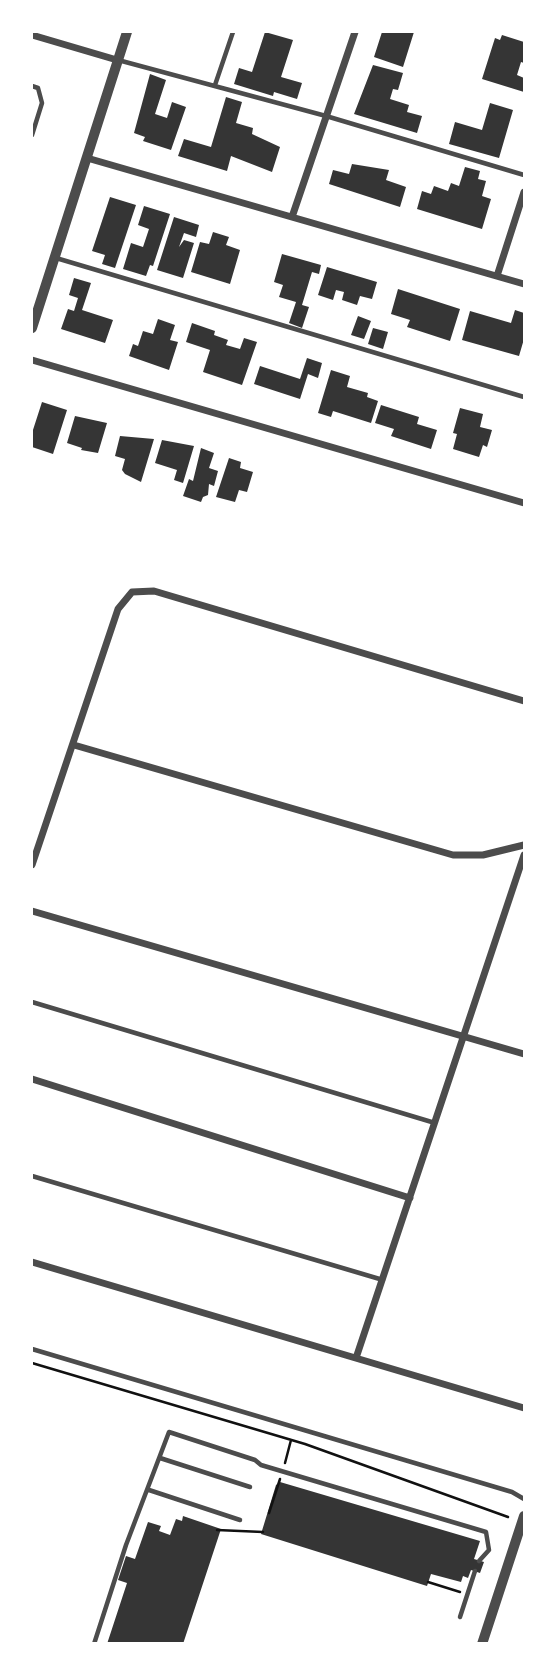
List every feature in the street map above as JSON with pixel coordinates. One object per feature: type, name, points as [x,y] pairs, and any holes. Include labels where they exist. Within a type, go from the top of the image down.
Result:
[{"type":"street","points":[[32,328],[127,32]]},
{"type":"street","points":[[292,217],[355,32]]},
{"type":"street","points":[[32,35],[117,60]]},
{"type":"street","points":[[87,158],[524,284]]},
{"type":"street","points":[[496,276],[524,192]]},
{"type":"street","points":[[32,360],[524,503]]},
{"type":"street","points":[[32,865],[118,609],[132,592],[154,591],[524,701]]},
{"type":"street","points":[[74,746],[453,855],[483,855],[524,845]]},
{"type":"street","points":[[356,1358],[524,855]]},
{"type":"street","points":[[32,911],[524,1054]]},
{"type":"street","points":[[32,1079],[411,1198]]},
{"type":"street","points":[[32,1262],[524,1408]]},
{"type":"street","points":[[482,1643],[524,1516]]},
{"type":"lane","points":[[215,85],[233,32]]},
{"type":"lane","points":[[117,60],[326,116],[524,175]]},
{"type":"lane","points":[[32,86],[38,88],[42,103],[32,135]]},
{"type":"lane","points":[[55,257],[524,397]]},
{"type":"lane","points":[[32,1002],[436,1124]]},
{"type":"lane","points":[[32,1176],[383,1280]]},
{"type":"lane","points":[[32,1349],[512,1492],[524,1499]]},
{"type":"lane","points":[[94,1643],[126,1545],[169,1432],[256,1460],[261,1465],[485,1532],[489,1550],[479,1560]]},
{"type":"lane","points":[[160,1458],[250,1487]]},
{"type":"lane","points":[[149,1490],[240,1520]]},
{"type":"lane","points":[[460,1617],[475,1571]]},
{"type":"path","points":[[32,1363],[291,1440],[508,1517]]},
{"type":"path","points":[[284,1464],[291,1440]]},
{"type":"path","points":[[269,1513],[279,1481]]},
{"type":"path","points":[[217,1530],[263,1532]]},
{"type":"path","points":[[428,1583],[459,1592]]},
{"type":"building","points":[[265,32],[293,40],[281,77],[302,83],[297,99],[274,92],[273,96],[234,84],[239,68],[252,72]]},
{"type":"building","points":[[382,32],[414,32],[403,67],[374,57]]},
{"type":"building","points":[[502,35],[524,42],[524,63],[521,62],[517,75],[524,78],[524,92],[482,79],[495,38],[500,40]]},
{"type":"building","points":[[373,65],[403,73],[398,90],[393,89],[390,99],[409,105],[407,112],[422,116],[417,133],[354,114]]},
{"type":"building","points":[[150,74],[166,80],[155,114],[167,118],[172,102],[186,107],[171,150],[143,141],[145,137],[134,133]]},
{"type":"building","points":[[226,97],[242,102],[236,123],[253,128],[252,134],[280,147],[272,172],[231,156],[227,171],[178,156],[184,139],[211,147]]},
{"type":"building","points":[[490,103],[513,110],[499,158],[449,144],[455,122],[482,130]]},
{"type":"building","points":[[352,164],[389,170],[386,180],[406,187],[400,207],[329,184],[333,170],[349,174]]},
{"type":"building","points":[[465,167],[480,171],[478,179],[486,181],[482,196],[491,199],[482,229],[417,209],[422,191],[431,194],[434,186],[448,191],[451,183],[459,186]]},
{"type":"building","points":[[110,197],[136,205],[115,268],[102,264],[105,255],[92,251]]},
{"type":"building","points":[[144,206],[170,214],[153,266],[150,265],[146,276],[123,269],[131,243],[143,247],[149,229],[138,225]]},
{"type":"building","points":[[174,217],[199,225],[196,237],[184,233],[179,247],[184,240],[194,243],[183,278],[157,270]]},
{"type":"building","points":[[213,232],[229,237],[226,245],[240,250],[230,284],[191,272],[200,242],[209,244]]},
{"type":"building","points":[[282,254],[321,265],[319,274],[312,272],[302,305],[309,307],[302,328],[289,323],[296,302],[279,297],[283,285],[274,282]]},
{"type":"building","points":[[327,267],[377,282],[372,299],[360,296],[357,305],[342,300],[344,292],[336,290],[333,300],[318,295]]},
{"type":"building","points":[[74,278],[91,283],[82,310],[113,320],[105,343],[61,329],[68,309],[74,311],[78,298],[69,295]]},
{"type":"building","points":[[398,289],[460,309],[450,341],[407,327],[410,320],[391,314]]},
{"type":"building","points":[[515,310],[524,313],[524,339],[519,356],[462,340],[470,311],[511,323]]},
{"type":"building","points":[[358,316],[371,321],[364,339],[351,335]]},
{"type":"building","points":[[158,319],[175,325],[170,340],[178,342],[169,370],[129,356],[133,344],[138,346],[143,331],[153,334]]},
{"type":"building","points":[[192,323],[215,331],[214,335],[228,340],[226,345],[240,349],[244,338],[257,342],[242,385],[203,372],[210,350],[186,342]]},
{"type":"building","points":[[373,328],[388,332],[383,349],[368,344]]},
{"type":"building","points":[[307,358],[322,363],[318,378],[308,374],[300,399],[254,384],[260,366],[300,379]]},
{"type":"building","points":[[331,370],[350,376],[347,387],[368,393],[367,397],[378,401],[371,423],[333,411],[331,417],[318,413]]},
{"type":"building","points":[[42,402],[67,410],[53,454],[32,447],[32,433]]},
{"type":"building","points":[[381,405],[419,417],[417,424],[437,430],[431,449],[391,436],[394,429],[375,423]]},
{"type":"building","points":[[460,408],[483,414],[480,427],[492,430],[487,447],[483,445],[479,457],[453,449],[457,434],[453,433]]},
{"type":"building","points":[[75,416],[107,423],[98,453],[81,450],[82,448],[67,443]]},
{"type":"building","points":[[120,436],[154,439],[141,482],[125,474],[122,470],[125,459],[115,456]]},
{"type":"building","points":[[162,440],[194,446],[183,483],[174,480],[177,470],[155,463]]},
{"type":"building","points":[[201,448],[214,453],[209,468],[218,471],[214,486],[209,484],[208,495],[203,497],[201,502],[183,496],[189,479],[193,481]]},
{"type":"building","points":[[229,458],[241,462],[240,468],[253,472],[247,492],[239,490],[235,502],[216,497]]},
{"type":"building","points":[[280,1482],[480,1541],[474,1559],[484,1562],[480,1573],[471,1570],[468,1578],[463,1576],[461,1582],[431,1574],[427,1586],[261,1534],[276,1485]]},
{"type":"building","points":[[183,1516],[221,1529],[183,1644],[107,1644],[127,1583],[118,1580],[126,1556],[135,1559],[148,1522],[161,1526],[159,1531],[170,1535],[176,1519],[182,1521]]}]
